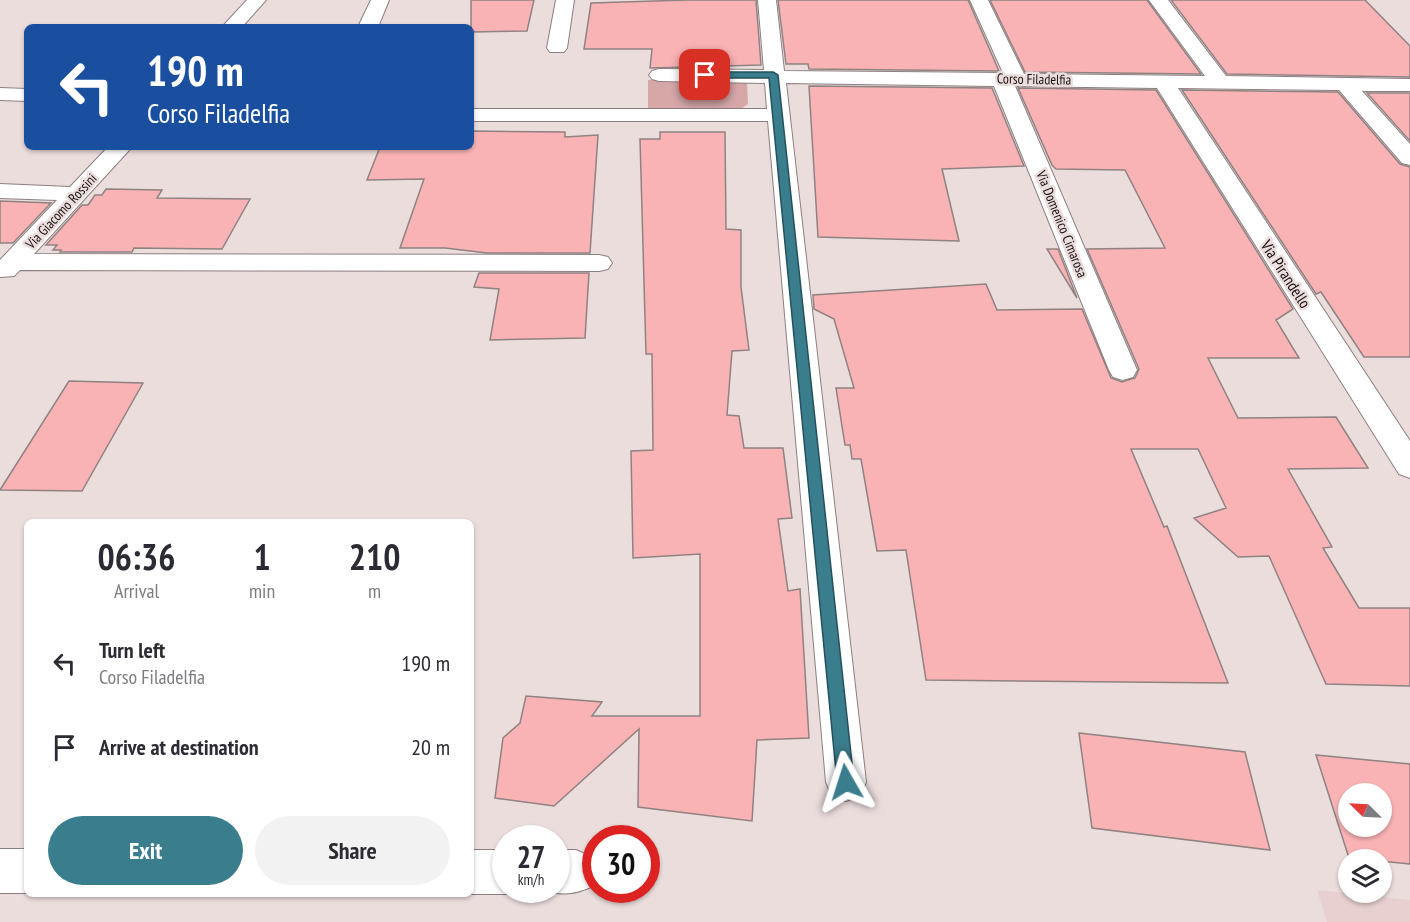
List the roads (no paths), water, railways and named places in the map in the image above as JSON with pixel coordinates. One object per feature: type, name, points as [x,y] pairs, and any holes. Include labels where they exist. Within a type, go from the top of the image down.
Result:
[{"type":"street","points":[[235,24],[257,0]]},
{"type":"street","points":[[369,24],[380,0]]},
{"type":"street","points":[[556,48],[565,0]]},
{"type":"street","points":[[767,0],[846,782]]},
{"type":"street","name":"Via Domenico Cimarosa","points":[[979,0],[1123,370]]},
{"type":"street","points":[[1158,0],[1220,82]]},
{"type":"street","name":"Corso Filadelfia","points":[[659,75],[1410,85]]},
{"type":"street","name":"Via Pirandello","points":[[1163,81],[1410,466]]},
{"type":"street","points":[[1345,84],[1410,158]]},
{"type":"street","points":[[0,94],[24,95]]},
{"type":"street","points":[[474,115],[777,115]]},
{"type":"street","name":"Via Giacomo Rossini","points":[[7,268],[118,150]]},
{"type":"street","points":[[0,191],[77,194]]},
{"type":"street","points":[[7,268],[599,263]]},
{"type":"street","points":[[0,871],[24,871]]},
{"type":"street","points":[[474,872],[492,872]]}]
